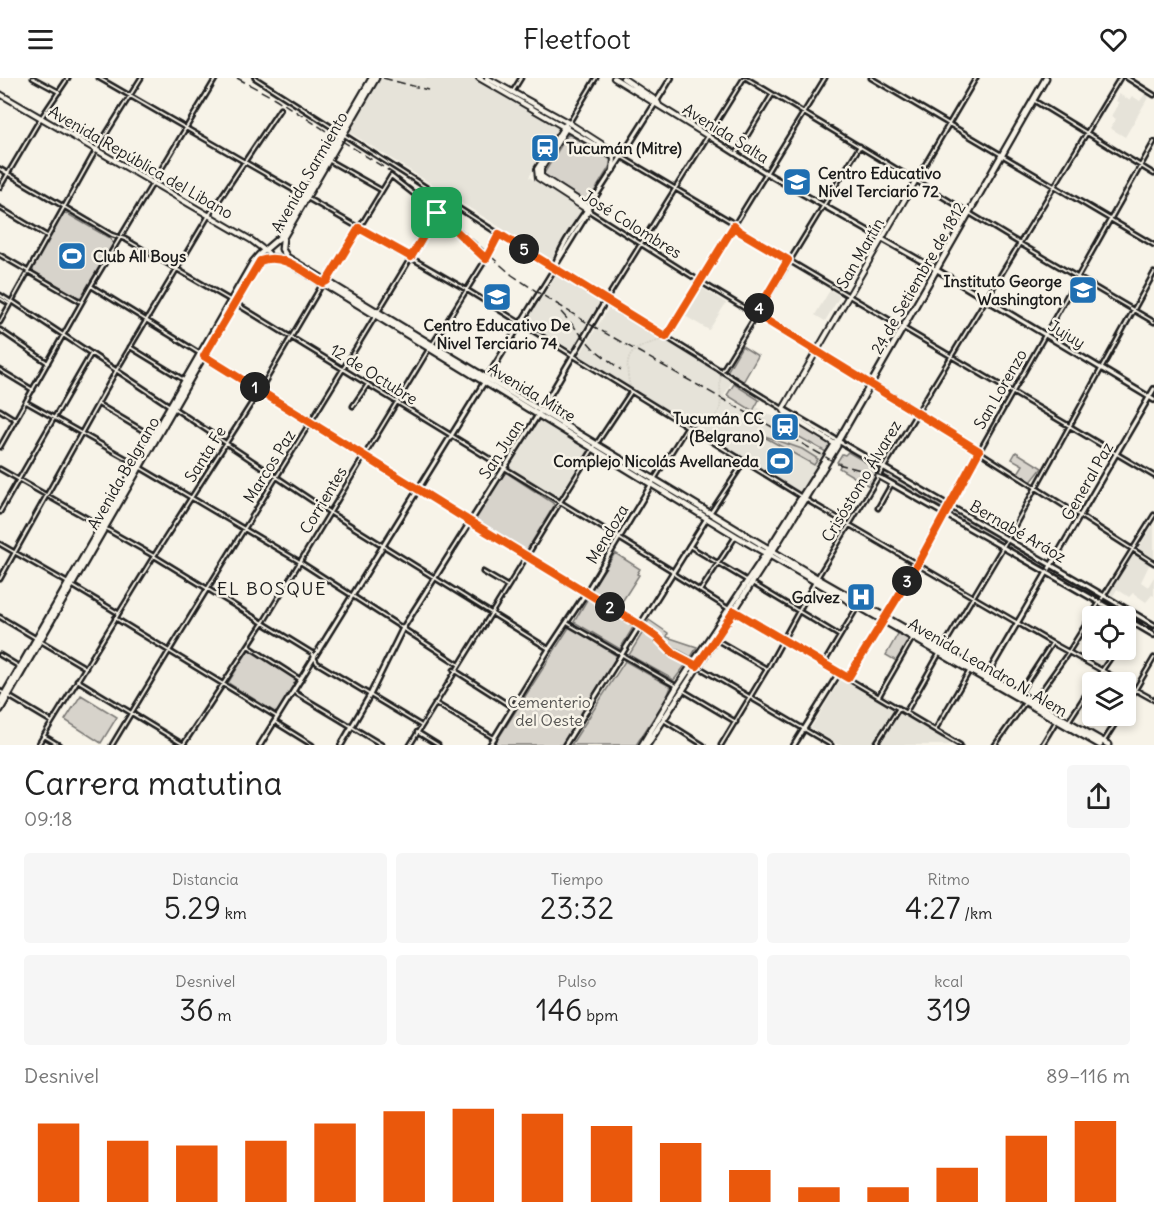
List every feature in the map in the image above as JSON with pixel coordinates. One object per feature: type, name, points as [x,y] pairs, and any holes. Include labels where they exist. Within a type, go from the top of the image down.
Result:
[{"type":"main road","name":"Avenida Sarmiento","points":[[267,250],[279,238],[305,197],[374,78]]},
{"type":"main road","points":[[479,78],[511,94]]},
{"type":"main road","points":[[487,78],[622,157]]},
{"type":"main road","name":"Avenida Salta","points":[[614,78],[708,136]]},
{"type":"main road","name":"Avenida Salta","points":[[623,78],[657,104]]},
{"type":"main road","name":"24 de Setiembre de 1812","points":[[732,610],[776,543],[837,442],[1046,78]]},
{"type":"main road","name":"Avenida República del Libano","points":[[0,94],[209,214],[267,250]]},
{"type":"main road","points":[[566,126],[613,156],[613,170]]},
{"type":"main road","name":"José Colombres","points":[[566,126],[539,176],[588,209]]},
{"type":"main road","name":"Avenida Sarmiento","points":[[275,258],[282,253],[283,238],[343,133]]},
{"type":"main road","name":"San Martín","points":[[783,409],[916,180]]},
{"type":"main road","name":"Avenida Mitre","points":[[273,243],[281,248],[287,257],[325,282],[758,546]]},
{"type":"main road","points":[[259,244],[259,255]]},
{"type":"main road","name":"Avenida Mitre","points":[[267,250],[275,258],[285,260],[325,282]]},
{"type":"main road","name":"Avenida Belgrano","points":[[0,710],[4,694],[139,466],[259,255],[267,250]]},
{"type":"main road","name":"Avenida Belgrano","points":[[233,301],[257,264],[263,260],[275,258]]},
{"type":"main road","name":"Avenida Belgrano","points":[[139,466],[153,436],[203,355]]},
{"type":"main road","points":[[783,409],[786,414],[837,442]]},
{"type":"main road","name":"Avenida Mitre","points":[[708,516],[736,536],[770,552]]},
{"type":"main road","points":[[776,543],[778,557],[762,564],[762,554],[758,546],[776,543]]},
{"type":"main road","name":"Avenida Leandro N. Alem","points":[[770,552],[971,669],[1068,722],[1087,738]]},
{"type":"main road","name":"Avenida Leandro N. Alem","points":[[816,579],[913,638],[941,651]]},
{"type":"main road","points":[[642,745],[677,687],[715,639],[732,610]]},
{"type":"main road","points":[[647,745],[695,665],[732,610]]},
{"type":"main road","name":"Avenida Belgrano","points":[[0,702],[38,639]]},
{"type":"main road","name":"Avenida Leandro N. Alem","points":[[986,677],[1087,738],[1109,745]]},
{"type":"street","points":[[33,78],[59,92]]},
{"type":"street","points":[[0,187],[68,78]]},
{"type":"street","points":[[99,78],[521,322],[803,498],[1068,653],[1102,671],[1109,660]]},
{"type":"street","points":[[0,322],[96,150],[141,78]]},
{"type":"street","points":[[0,447],[91,286],[216,78]]},
{"type":"street","points":[[255,78],[499,234],[783,409]]},
{"type":"street","points":[[511,94],[521,78]]},
{"type":"street","points":[[566,126],[596,78]]},
{"type":"street","points":[[260,745],[419,490],[554,267],[556,260],[657,104],[671,78]]},
{"type":"street","points":[[745,78],[1154,322]]},
{"type":"street","name":"San Juan","points":[[341,745],[403,628],[434,576],[539,413],[572,354],[745,78]]},
{"type":"street","points":[[666,337],[825,78]]},
{"type":"street","points":[[872,78],[1154,244]]},
{"type":"street","name":"San Martín","points":[[916,180],[976,78]]},
{"type":"street","name":"Crisóstomo Álvarez","points":[[721,745],[751,697],[848,525],[1120,78]]},
{"type":"street","points":[[1126,78],[1154,95]]},
{"type":"street","points":[[736,154],[772,94]]},
{"type":"street","points":[[1034,100],[1154,174]]},
{"type":"street","points":[[0,579],[130,346],[209,214],[280,109]]},
{"type":"street","name":"Avenida Salta","points":[[708,136],[822,206],[937,270]]},
{"type":"street","name":"San Lorenzo","points":[[848,678],[918,564],[979,451],[1154,142]]},
{"type":"street","points":[[722,372],[788,260],[860,146]]},
{"type":"street","points":[[622,157],[730,221],[739,231],[1154,476]]},
{"type":"street","points":[[328,160],[381,190]]},
{"type":"street","name":"12 de Octubre","points":[[0,169],[112,235],[121,237],[233,301],[619,538],[700,591],[960,745]]},
{"type":"street","name":"Santa Fe","points":[[38,745],[391,176],[437,213]]},
{"type":"street","name":"Marcos Paz","points":[[112,745],[378,314],[446,199]]},
{"type":"street","points":[[0,208],[47,237]]},
{"type":"street","name":"José Colombres","points":[[588,209],[700,282],[817,350],[1154,562]]},
{"type":"street","points":[[437,213],[486,259]]},
{"type":"street","name":"Corrientes","points":[[183,745],[300,562],[486,259],[499,234]]},
{"type":"street","points":[[0,255],[82,302]]},
{"type":"street","name":"Jujuy","points":[[937,270],[1154,400]]},
{"type":"street","points":[[906,712],[1003,547],[1154,273]]},
{"type":"street","points":[[91,286],[640,625],[657,637],[674,654],[831,745]]},
{"type":"street","points":[[0,296],[329,512],[549,648]]},
{"type":"street","points":[[0,330],[48,363]]},
{"type":"street","points":[[130,346],[185,381]]},
{"type":"street","points":[[0,512],[91,354]]},
{"type":"street","points":[[0,370],[33,390]]},
{"type":"street","points":[[353,406],[368,384]]},
{"type":"street","name":"General Paz","points":[[986,677],[1154,388]]},
{"type":"street","points":[[410,745],[454,670],[631,392]]},
{"type":"street","points":[[26,402],[245,528],[354,595],[458,664]]},
{"type":"street","points":[[98,404],[153,436]]},
{"type":"street","points":[[0,410],[16,420]]},
{"type":"street","name":"Mendoza","points":[[490,745],[549,648],[586,593],[687,426]]},
{"type":"street","name":"Bernabé Aráoz","points":[[837,442],[1007,538],[1154,625]]},
{"type":"street","points":[[565,745],[744,462]]},
{"type":"street","points":[[0,469],[154,556],[312,653],[316,663],[420,725]]},
{"type":"street","name":"Bernabé Aráoz","points":[[878,476],[1104,606]]},
{"type":"street","points":[[878,508],[892,483]]},
{"type":"street","points":[[995,745],[1022,705],[1037,698],[1068,653],[1154,515]]},
{"type":"street","points":[[700,591],[736,536]]},
{"type":"street","points":[[0,544],[118,613]]},
{"type":"street","points":[[689,546],[840,636]]},
{"type":"street","points":[[483,572],[507,586]]},
{"type":"street","points":[[824,664],[858,606]]},
{"type":"street","points":[[0,617],[86,668]]},
{"type":"street","points":[[115,618],[278,717]]},
{"type":"street","points":[[567,623],[677,687]]},
{"type":"street","name":"Bernabé Aráoz","points":[[1136,625],[1154,635]]},
{"type":"street","points":[[879,696],[913,638]]},
{"type":"street","points":[[715,639],[767,669]]},
{"type":"street","points":[[1019,694],[1052,643]]},
{"type":"street","points":[[248,646],[301,680]]},
{"type":"street","points":[[0,655],[20,667]]},
{"type":"street","points":[[1136,687],[1154,658]]},
{"type":"street","points":[[935,730],[971,669]]},
{"type":"street","points":[[454,670],[512,707]]},
{"type":"street","points":[[794,745],[839,673]]},
{"type":"street","points":[[77,680],[183,745]]},
{"type":"street","points":[[682,690],[736,722]]},
{"type":"street","points":[[1136,690],[1154,700]]},
{"type":"street","points":[[294,692],[382,745]]},
{"type":"street","points":[[4,694],[52,722]]},
{"type":"street","points":[[1068,722],[1082,701]]},
{"type":"street","points":[[434,703],[494,738]]},
{"type":"street","points":[[875,745],[898,708]]},
{"type":"street","points":[[663,720],[703,745]]},
{"type":"street","points":[[1042,745],[1057,720]]},
{"type":"street","points":[[275,722],[312,745]]},
{"type":"street","points":[[1100,743],[1107,739],[1114,726]]},
{"type":"street","points":[[416,732],[438,745]]},
{"type":"street","points":[[44,736],[59,745]]},
{"type":"street","points":[[951,745],[953,741]]},
{"type":"shaded area","points":[[379,78],[474,78],[560,128],[529,177],[582,209],[552,260],[349,132]]},
{"type":"shaded area","points":[[1119,94],[1129,100],[1132,96],[1140,101],[1145,94],[1149,96],[1125,137],[1110,128],[1116,119],[1111,116],[1119,103],[1116,101]]},
{"type":"shaded area","points":[[557,274],[602,302],[573,351],[527,321]]},
{"type":"shaded area","points":[[702,288],[726,303],[709,330],[685,316]]},
{"type":"shaded area","points":[[830,290],[840,296],[825,321],[815,315]]},
{"type":"shaded area","points":[[610,306],[732,381],[724,396],[753,413],[757,407],[795,429],[792,435],[826,454],[802,493],[579,356]]},
{"type":"shaded area","points":[[537,419],[589,451],[558,499],[507,467]]},
{"type":"shaded area","points":[[1154,523],[1154,559],[1138,549]]},
{"type":"shaded area","points":[[1134,553],[1150,563],[1141,582],[1148,587],[1154,577],[1154,596],[1152,595],[1146,602],[1133,593],[1129,597],[1117,589],[1113,596],[1109,593]]},
{"type":"shaded area","points":[[842,677],[894,709],[872,745],[838,745],[811,728]]},
{"type":"shaded area","points":[[900,711],[950,743],[949,745],[880,745]]},
{"type":"green space","points":[[568,134],[613,161],[588,202],[543,175]]},
{"type":"green space","name":"Club All Boys","points":[[66,213],[111,239],[113,244],[81,297],[34,272],[32,268],[62,214]]},
{"type":"green space","points":[[742,346],[758,356],[743,382],[728,373]]},
{"type":"green space","points":[[734,384],[759,400],[753,411],[727,395]]},
{"type":"green space","points":[[796,423],[831,444],[826,452],[794,434],[797,429],[794,426]]},
{"type":"green space","points":[[759,434],[802,449],[818,459],[814,465]]},
{"type":"green space","points":[[848,452],[879,470],[869,486],[839,468],[841,464],[837,462],[842,454],[845,455]]},
{"type":"green space","points":[[1016,452],[1042,468],[1031,482],[1018,473],[1023,465],[1012,459]]},
{"type":"green space","points":[[885,471],[949,507],[949,512],[882,475]]},
{"type":"green space","points":[[507,473],[553,503],[554,506],[527,550],[523,551],[475,522],[474,518],[503,474]]},
{"type":"green space","points":[[953,510],[1005,541],[1002,545],[952,515]]},
{"type":"green space","points":[[1009,543],[1050,566],[1047,571],[1007,548]]},
{"type":"green space","points":[[615,553],[640,569],[637,574],[639,575],[618,608],[591,590]]},
{"type":"green space","points":[[1054,569],[1101,597],[1098,601],[1052,574]]},
{"type":"green space","points":[[588,598],[634,626],[620,649],[574,622]]},
{"type":"green space","points":[[1106,599],[1118,606],[1108,606],[1103,603]]},
{"type":"green space","points":[[1136,617],[1154,628],[1154,632],[1136,622]]},
{"type":"green space","points":[[649,620],[668,633],[667,637],[697,647],[691,657],[666,643],[657,633],[645,626]]},
{"type":"green space","name":"Cementerio del Oeste","points":[[570,626],[617,656],[562,745],[494,745]]},
{"type":"green space","points":[[643,632],[687,663],[674,680],[629,655]]},
{"type":"green space","points":[[899,632],[911,639],[898,662],[886,655]]},
{"type":"green space","points":[[249,649],[299,681],[278,714],[228,683]]},
{"type":"green space","points":[[625,661],[671,687],[666,699],[636,745],[571,745]]},
{"type":"green space","points":[[81,695],[117,717],[101,743],[65,720]]},
{"type":"tunnel","points":[[631,392],[628,367],[630,356],[639,348],[666,337]]},
{"type":"tunnel","points":[[687,426],[711,419],[718,413],[721,402],[720,377],[722,371]]},
{"type":"railway","points":[[237,78],[276,99],[394,174],[439,210],[512,275],[591,325],[838,464],[891,480],[1154,630]]},
{"type":"railway","points":[[383,78],[428,90]]},
{"type":"railway","points":[[561,312],[593,348],[621,370]]},
{"type":"place","name":"Tucumán (Mitre)","points":[[545,148]]},
{"type":"place","name":"Centro Educativo Nivel Terciario 72","points":[[797,182]]},
{"type":"place","name":"Club All Boys","points":[[72,256]]},
{"type":"place","name":"Instituto George Washington","points":[[1083,290]]},
{"type":"place","name":"Centro Educativo De Nivel Terciario 74","points":[[497,297]]},
{"type":"place","name":"Tucumán CC (Belgrano)","points":[[785,427]]},
{"type":"place","name":"Complejo Nicolás Avellaneda","points":[[780,461]]},
{"type":"place","name":"Galvez","points":[[861,597]]},
{"type":"district","name":"EL BOSQUE","points":[[272,588]]},
{"type":"route","points":[[437,213],[486,259],[499,234],[666,337],[734,226],[788,260],[756,314],[979,451],[918,564],[848,678],[734,611],[697,666],[674,654],[657,637],[640,625],[204,356],[260,261],[273,258],[282,259],[323,283],[327,281],[359,228],[411,257],[437,213]]}]
